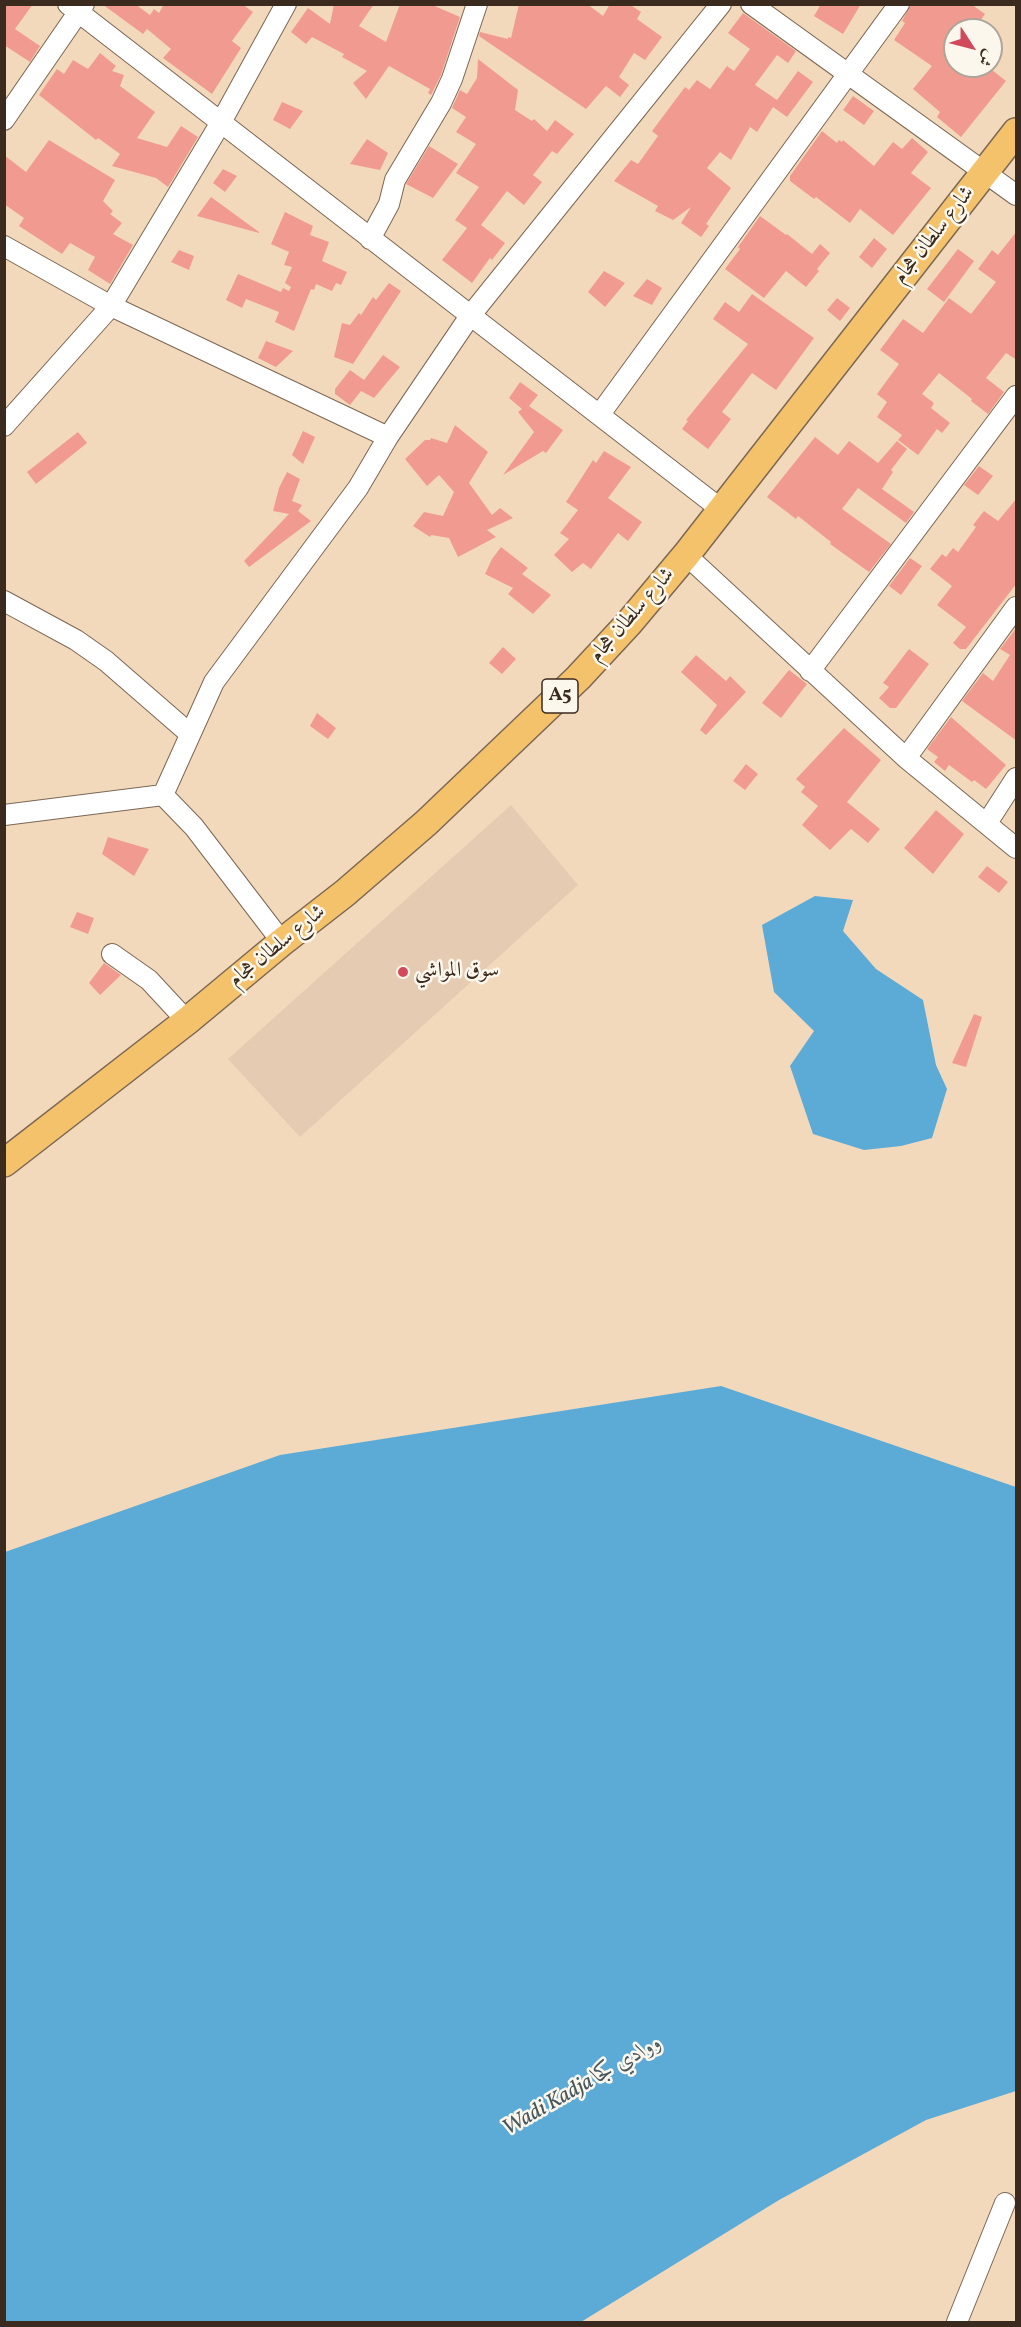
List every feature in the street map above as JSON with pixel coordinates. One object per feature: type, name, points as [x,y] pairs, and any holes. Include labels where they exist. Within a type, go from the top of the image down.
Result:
[{"type":"highway","name":"شارع سلطان هجام","points":[[4,1162],[187,1022],[282,942],[345,893],[471,781],[578,678],[629,623],[686,555],[1017,132]]},
{"type":"street","points":[[4,426],[111,306],[220,124],[286,4]]},
{"type":"street","points":[[370,239],[389,204],[395,180],[441,103],[452,79],[477,4]]},
{"type":"street","points":[[163,795],[214,682],[358,488],[388,437],[470,316],[721,4]]},
{"type":"street","points":[[751,4],[1017,195]]},
{"type":"street","points":[[600,414],[899,4]]},
{"type":"street","points":[[4,120],[77,7],[220,124],[722,510]]},
{"type":"street","points":[[4,246],[111,306],[388,437]]},
{"type":"street","points":[[810,670],[1017,396]]},
{"type":"street","points":[[686,555],[906,758],[1017,848]]},
{"type":"street","points":[[4,601],[84,645],[106,661],[190,734]]},
{"type":"street","points":[[906,758],[1017,607]]},
{"type":"street","points":[[987,823],[1017,778]]},
{"type":"street","points":[[163,795],[194,827],[282,942]]},
{"type":"street","points":[[4,815],[163,795]]},
{"type":"street","points":[[112,954],[149,980],[187,1022]]},
{"type":"street","points":[[957,2322],[1005,2203]]},
{"type":"shaded area","name":"سوق المواشي","points":[[511,805],[578,885],[300,1137],[228,1059]]},
{"type":"water","points":[[815,896],[853,900],[843,931],[876,969],[923,1000],[936,1065],[947,1089],[932,1138],[901,1146],[864,1150],[813,1134],[790,1066],[814,1031],[774,992],[762,925]]},
{"type":"water","name":"Wadi Kadja ووادي كجا","points":[[721,1386],[1016,1487],[1016,2091],[926,2120],[779,2200],[581,2322],[5,2322],[5,1552],[280,1455]]},
{"type":"building","points":[[4,4],[33,4],[15,29],[40,46],[30,62],[4,45]]},
{"type":"building","points":[[102,4],[135,4],[150,15],[154,9],[159,13],[164,4],[242,4],[253,12],[232,41],[241,48],[212,94],[163,58],[171,49],[147,29],[143,34]]},
{"type":"building","points":[[334,4],[374,4],[359,26],[386,42],[400,4],[430,4],[460,17],[441,75],[431,95],[428,93],[430,89],[389,66],[366,99],[353,83],[367,71],[342,57],[344,54],[312,37],[306,44],[291,32],[308,8],[330,24]]},
{"type":"building","points":[[519,4],[587,4],[603,16],[610,4],[629,4],[641,12],[637,19],[662,37],[645,60],[634,53],[619,77],[629,85],[620,97],[606,86],[586,109],[479,36],[480,32],[511,38]]},
{"type":"building","points":[[821,4],[861,4],[843,34],[814,16]]},
{"type":"building","points":[[911,4],[971,4],[985,14],[982,18],[943,18],[943,78],[1002,78],[1006,81],[961,137],[937,117],[940,112],[913,89],[932,66],[894,40],[905,23],[902,21]]},
{"type":"building","points":[[743,13],[796,51],[788,63],[777,55],[755,85],[777,100],[798,71],[813,82],[787,117],[773,107],[757,132],[750,127],[731,160],[720,152],[707,168],[731,188],[706,224],[709,226],[701,237],[681,223],[691,207],[673,220],[655,211],[658,206],[614,181],[631,160],[638,164],[658,136],[652,131],[685,87],[689,90],[697,80],[710,89],[727,66],[734,71],[750,49],[728,33]]},
{"type":"building","points":[[100,53],[116,66],[112,71],[124,75],[120,86],[155,112],[137,138],[167,147],[181,126],[198,137],[168,187],[156,178],[112,166],[120,154],[98,138],[96,140],[39,95],[57,69],[64,74],[73,60],[88,69]]},
{"type":"building","points":[[478,59],[518,90],[515,110],[532,121],[534,119],[547,131],[555,120],[574,134],[557,154],[552,151],[533,175],[542,182],[524,205],[507,191],[481,225],[505,243],[492,260],[490,258],[472,283],[442,260],[467,228],[455,220],[479,187],[456,173],[476,144],[456,132],[466,117],[452,108],[460,90],[467,94],[477,78]]},
{"type":"building","points":[[853,96],[874,111],[864,125],[843,110]]},
{"type":"building","points":[[282,102],[303,111],[290,129],[273,120]]},
{"type":"building","points":[[822,131],[837,143],[843,140],[874,166],[893,142],[902,149],[912,138],[928,152],[911,173],[931,188],[893,235],[860,209],[850,223],[816,197],[814,199],[790,181],[790,176]]},
{"type":"building","points":[[367,139],[388,153],[380,170],[350,164]]},
{"type":"building","points":[[49,140],[115,180],[103,201],[113,211],[110,214],[122,223],[113,234],[133,245],[110,284],[88,270],[95,257],[70,243],[62,254],[19,226],[24,218],[4,204],[4,155],[26,172]]},
{"type":"building","points":[[429,146],[458,164],[433,198],[406,184]]},
{"type":"building","points":[[223,169],[237,176],[225,192],[213,183]]},
{"type":"building","points":[[211,197],[259,232],[259,233],[197,216]]},
{"type":"building","points":[[285,212],[313,226],[310,235],[329,242],[322,261],[347,272],[341,285],[336,283],[332,291],[316,284],[314,290],[311,289],[294,331],[275,322],[279,312],[246,299],[242,308],[226,300],[238,274],[281,292],[283,288],[289,291],[291,287],[285,283],[292,267],[284,265],[289,252],[271,244]]},
{"type":"building","points":[[760,216],[812,254],[820,244],[830,253],[806,287],[786,271],[764,298],[725,269]]},
{"type":"building","points":[[1017,231],[1017,360],[1006,353],[986,378],[1004,392],[988,414],[939,373],[922,394],[934,403],[931,408],[950,423],[942,433],[937,429],[918,455],[898,440],[902,435],[877,417],[887,402],[877,394],[899,364],[880,350],[903,319],[923,333],[949,298],[971,314],[996,282],[978,269],[992,250],[998,255]]},
{"type":"building","points":[[874,238],[887,249],[872,268],[859,257]]},
{"type":"building","points":[[958,249],[974,261],[944,302],[927,289]]},
{"type":"building","points":[[179,250],[194,256],[189,270],[171,262]]},
{"type":"building","points":[[604,271],[625,283],[605,307],[588,292]]},
{"type":"building","points":[[647,279],[662,288],[652,305],[633,296]]},
{"type":"building","points":[[389,283],[401,291],[353,364],[334,357],[342,323],[350,325],[359,313],[361,315],[373,297],[376,300]]},
{"type":"building","points":[[752,294],[814,338],[776,390],[752,373],[722,412],[731,419],[708,449],[682,429],[688,421],[686,420],[748,344],[713,319],[725,302],[739,312]]},
{"type":"building","points":[[837,298],[850,308],[840,321],[827,310]]},
{"type":"building","points":[[266,341],[293,351],[276,367],[258,358]]},
{"type":"building","points":[[383,355],[400,367],[374,398],[361,391],[350,405],[335,394],[335,389],[350,370],[364,380]]},
{"type":"building","points":[[520,382],[538,395],[529,406],[563,430],[546,453],[543,451],[503,475],[534,432],[518,412],[522,409],[509,398]]},
{"type":"building","points":[[455,425],[488,452],[469,483],[492,515],[500,508],[513,518],[487,530],[496,537],[458,557],[449,538],[431,535],[430,537],[413,526],[424,512],[443,516],[454,492],[439,475],[427,486],[405,459],[425,440],[431,438],[447,443]]},
{"type":"building","points":[[303,431],[315,437],[303,464],[292,455]]},
{"type":"building","points":[[78,432],[87,443],[36,484],[27,472]]},
{"type":"building","points":[[815,437],[838,455],[849,441],[878,463],[897,441],[907,449],[891,470],[893,472],[882,489],[914,512],[906,523],[858,488],[842,509],[891,544],[869,572],[830,544],[831,542],[798,516],[796,519],[767,497]]},
{"type":"building","points":[[604,451],[631,467],[608,498],[642,522],[628,541],[618,533],[591,569],[583,563],[572,572],[554,555],[569,539],[560,533],[578,510],[566,502],[593,460],[596,463]]},
{"type":"building","points":[[979,466],[993,476],[978,495],[964,485]]},
{"type":"building","points":[[287,472],[300,479],[292,501],[302,505],[298,511],[311,521],[249,567],[244,561],[289,514],[273,511],[279,488]]},
{"type":"building","points":[[1017,498],[1017,583],[966,649],[960,649],[953,643],[966,627],[937,605],[952,586],[930,569],[942,554],[946,557],[953,548],[958,552],[976,527],[973,525],[984,511],[998,521]]},
{"type":"building","points":[[501,547],[528,568],[522,574],[551,595],[533,614],[508,594],[513,588],[485,574]]},
{"type":"building","points":[[910,558],[922,566],[901,595],[889,586]]},
{"type":"building","points":[[1017,627],[1017,741],[962,701],[983,673],[993,681],[1010,655],[1000,649]]},
{"type":"building","points":[[503,647],[516,659],[502,674],[489,663]]},
{"type":"building","points":[[909,649],[929,664],[896,708],[890,708],[879,698],[889,687],[883,683]]},
{"type":"building","points":[[696,655],[726,681],[730,676],[746,692],[706,735],[700,730],[717,705],[681,672]]},
{"type":"building","points":[[789,670],[807,684],[781,718],[762,703]]},
{"type":"building","points":[[317,713],[336,728],[328,739],[310,726]]},
{"type":"building","points":[[951,717],[1006,765],[986,789],[949,765],[945,771],[934,762],[938,757],[927,749]]},
{"type":"building","points":[[844,728],[881,760],[847,802],[880,829],[868,843],[851,829],[830,850],[802,825],[818,806],[801,792],[805,787],[796,779]]},
{"type":"building","points":[[746,764],[758,774],[745,790],[733,781]]},
{"type":"building","points":[[936,810],[964,834],[933,874],[904,848]]},
{"type":"building","points":[[108,837],[149,849],[134,876],[102,854]]},
{"type":"building","points":[[987,866],[1008,882],[999,893],[978,877]]},
{"type":"building","points":[[77,912],[94,918],[88,934],[70,927]]},
{"type":"building","points":[[104,963],[121,975],[100,995],[89,983]]},
{"type":"building","points":[[974,1014],[982,1017],[966,1067],[952,1063]]},
{"type":"place","name":"سوق المواشي","points":[[403,972]]}]
